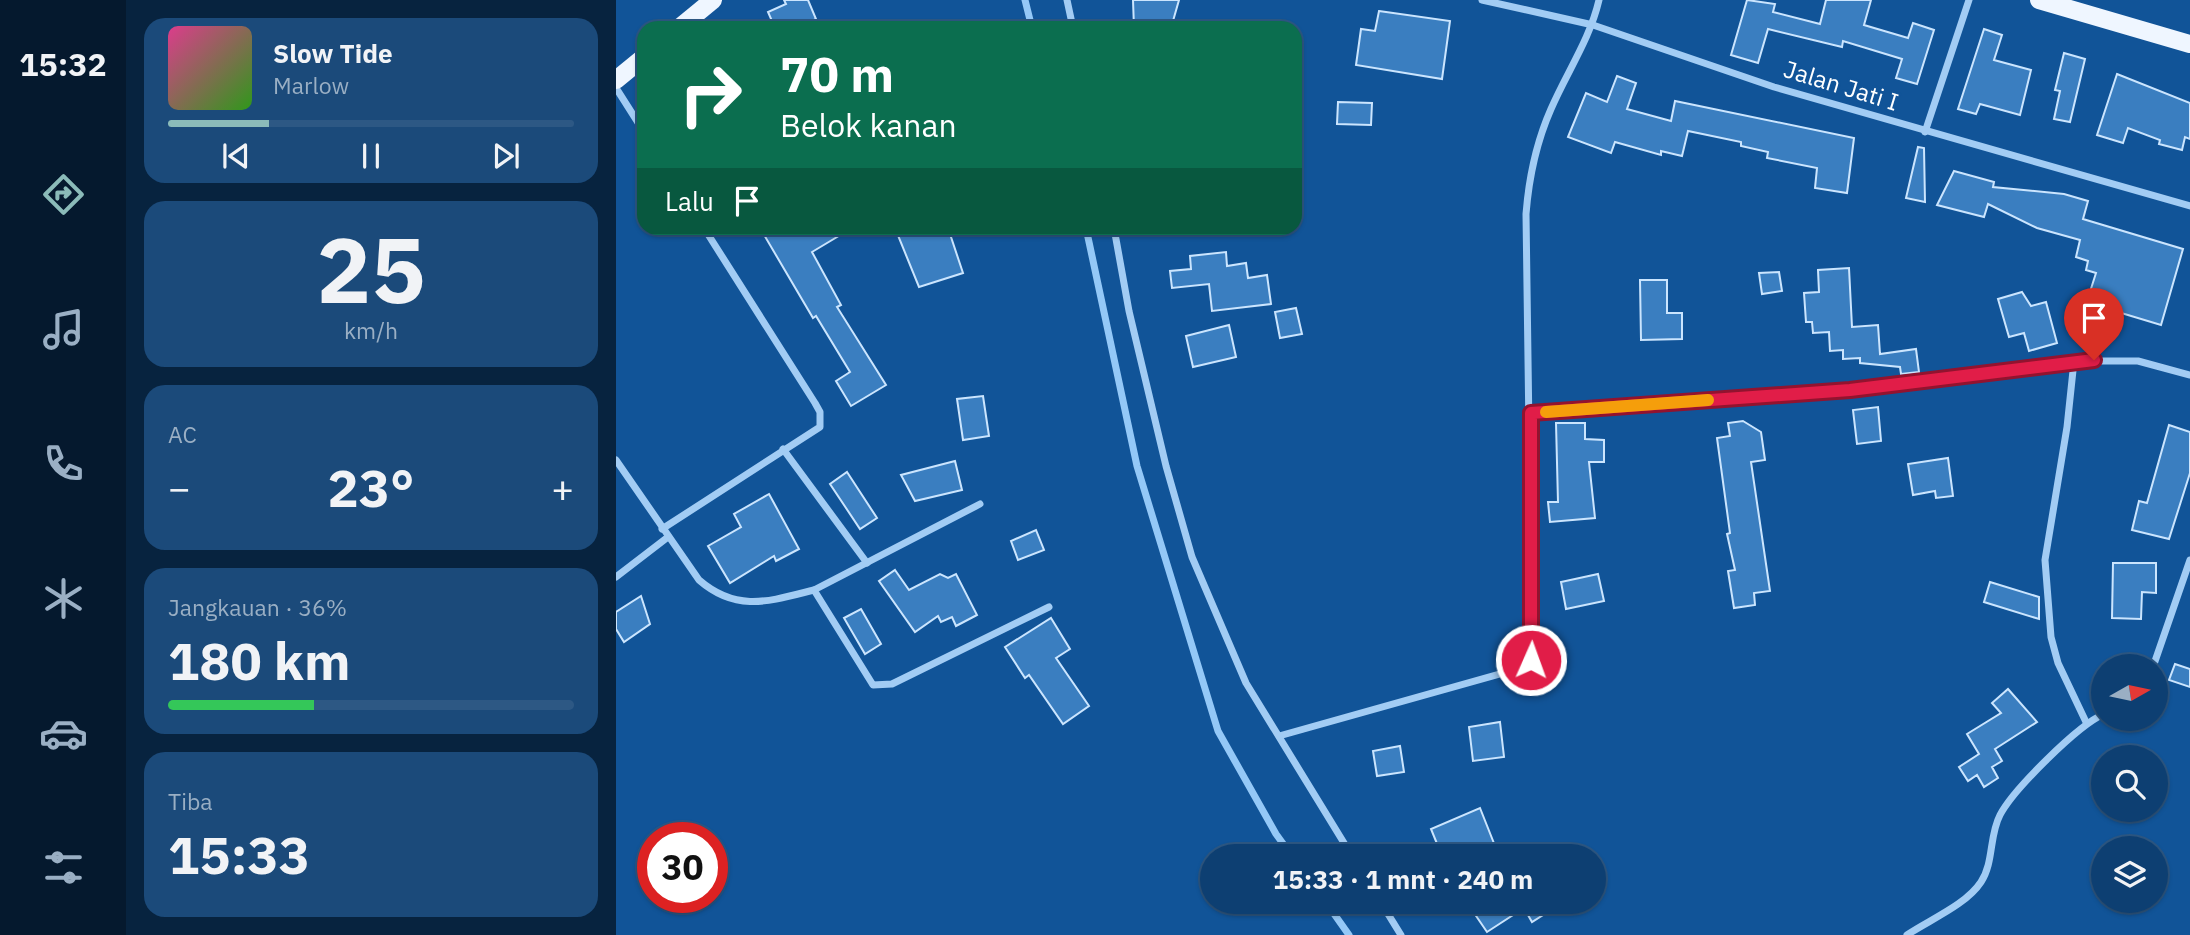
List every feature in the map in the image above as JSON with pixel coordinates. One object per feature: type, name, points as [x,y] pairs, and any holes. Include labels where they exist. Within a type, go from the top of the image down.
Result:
[{"type":"main road","points":[[688,21],[713,0]]},
{"type":"main road","points":[[2039,0],[2190,44]]},
{"type":"main road","points":[[616,80],[637,63]]},
{"type":"street","points":[[1067,0],[1072,21]]},
{"type":"street","name":"Jalan Jati I","points":[[1482,0],[1593,25],[1774,87],[2190,206]]},
{"type":"street","points":[[1279,736],[1528,666],[1532,649],[1531,413],[1526,214],[1529,181],[1536,148],[1551,108],[1593,25],[1599,0]]},
{"type":"street","points":[[1925,132],[1969,0]]},
{"type":"street","points":[[616,88],[637,121]]},
{"type":"street","points":[[662,529],[820,427],[820,412],[708,235]]},
{"type":"street","points":[[1115,235],[1129,312],[1163,453],[1192,557],[1246,683],[1345,844]]},
{"type":"street","points":[[1531,413],[1850,390],[2074,361],[2138,361],[2190,375]]},
{"type":"street","points":[[2074,361],[2067,427],[2045,560],[2051,637],[2058,663],[2086,722]]},
{"type":"street","points":[[783,449],[867,563]]},
{"type":"street","points":[[616,460],[699,580],[715,593],[730,600],[769,601],[814,590],[980,504]]},
{"type":"street","points":[[616,577],[668,537]]},
{"type":"street","points":[[2157,654],[2190,560]]},
{"type":"street","points":[[814,590],[873,685],[878,687],[892,684],[1049,607]]},
{"type":"street","points":[[1907,935],[1971,894],[1981,883],[1989,861],[1994,830],[2007,804],[2091,720]]},
{"type":"street","points":[[1388,914],[1401,935]]},
{"type":"building","points":[[784,0],[808,0],[816,19],[772,21],[768,12],[786,4]]},
{"type":"building","points":[[1133,0],[1179,0],[1173,21],[1134,21]]},
{"type":"building","points":[[1747,0],[1775,4],[1773,12],[1820,24],[1826,0],[1871,0],[1864,25],[1908,38],[1913,23],[1934,30],[1917,84],[1896,78],[1902,59],[1843,41],[1842,47],[1768,29],[1758,63],[1731,55]]},
{"type":"building","points":[[1379,11],[1450,21],[1442,79],[1356,65],[1361,29],[1375,31]]},
{"type":"building","points":[[1984,29],[2002,35],[1994,60],[2031,70],[2020,115],[1980,104],[1976,114],[1958,109]]},
{"type":"building","points":[[2064,53],[2085,59],[2070,122],[2054,119],[2060,91],[2055,90]]},
{"type":"building","points":[[2117,74],[2190,103],[2190,139],[2185,137],[2182,150],[2159,144],[2160,140],[2128,128],[2123,143],[2097,135]]},
{"type":"building","points":[[1617,76],[1636,83],[1627,109],[1671,121],[1675,101],[1854,138],[1847,193],[1815,188],[1817,168],[1767,158],[1768,152],[1741,146],[1741,142],[1688,131],[1682,156],[1661,151],[1661,155],[1615,142],[1611,153],[1568,137],[1586,93],[1607,102]]},
{"type":"building","points":[[1338,102],[1372,103],[1371,125],[1337,124]]},
{"type":"building","points":[[1918,147],[1924,148],[1925,202],[1906,198]]},
{"type":"building","points":[[1954,171],[1994,182],[1993,187],[2064,194],[2088,201],[2083,219],[2183,249],[2161,325],[2118,312],[2113,327],[2082,317],[2096,273],[2086,270],[2088,261],[2076,257],[2080,240],[2037,228],[1988,204],[1984,217],[1937,205]]},
{"type":"building","points":[[764,235],[840,235],[812,252],[841,305],[837,307],[886,385],[851,406],[836,381],[850,372],[816,316],[813,318]]},
{"type":"building","points":[[898,235],[950,235],[963,273],[919,287]]},
{"type":"building","points":[[1226,252],[1227,266],[1246,263],[1248,278],[1267,275],[1271,304],[1212,311],[1209,284],[1172,288],[1170,271],[1191,269],[1190,256]]},
{"type":"building","points":[[1849,268],[1852,327],[1878,325],[1880,354],[1916,349],[1919,372],[1901,374],[1900,367],[1860,363],[1860,358],[1843,359],[1843,350],[1830,351],[1829,332],[1813,333],[1812,322],[1806,322],[1804,293],[1819,292],[1818,270]]},
{"type":"building","points":[[1779,272],[1782,291],[1762,294],[1759,273]]},
{"type":"building","points":[[1640,280],[1667,280],[1667,313],[1682,313],[1682,339],[1641,340]]},
{"type":"building","points":[[2022,292],[2031,306],[2046,302],[2057,343],[2029,351],[2024,333],[2009,337],[1998,299]]},
{"type":"building","points":[[1296,308],[1302,334],[1280,338],[1275,312]]},
{"type":"building","points":[[1229,325],[1236,357],[1193,367],[1186,336]]},
{"type":"building","points":[[983,396],[989,436],[963,440],[957,399]]},
{"type":"building","points":[[1878,407],[1881,441],[1857,444],[1853,410]]},
{"type":"building","points":[[1743,421],[1761,432],[1765,460],[1751,462],[1770,591],[1754,593],[1755,605],[1734,608],[1728,571],[1735,570],[1727,534],[1730,533],[1717,438],[1730,436],[1728,423]]},
{"type":"building","points":[[1556,423],[1585,423],[1585,439],[1604,440],[1604,462],[1589,462],[1595,518],[1550,522],[1548,502],[1558,502]]},
{"type":"building","points":[[2169,425],[2190,432],[2190,473],[2169,539],[2132,530],[2139,501],[2147,503]]},
{"type":"building","points":[[1948,458],[1953,496],[1936,498],[1935,491],[1913,495],[1908,464]]},
{"type":"building","points":[[955,461],[962,490],[915,501],[901,475]]},
{"type":"building","points":[[847,472],[877,518],[860,529],[830,484]]},
{"type":"building","points":[[769,494],[799,549],[776,561],[774,556],[730,583],[708,546],[741,527],[734,514]]},
{"type":"building","points":[[1036,530],[1044,550],[1018,560],[1011,541]]},
{"type":"building","points":[[2113,563],[2156,563],[2156,593],[2142,592],[2141,619],[2112,618]]},
{"type":"building","points":[[895,570],[909,590],[940,574],[948,578],[956,574],[977,615],[956,626],[952,617],[941,622],[938,616],[915,632],[879,581]]},
{"type":"building","points":[[1598,574],[1604,601],[1566,609],[1561,582]]},
{"type":"building","points":[[1990,582],[2039,597],[2039,619],[1984,602]]},
{"type":"building","points":[[641,596],[650,624],[624,642],[616,629],[616,612]]},
{"type":"building","points":[[861,609],[881,644],[865,654],[844,618]]},
{"type":"building","points":[[1051,618],[1070,649],[1056,658],[1089,706],[1063,724],[1029,675],[1025,678],[1005,647]]},
{"type":"building","points":[[2175,664],[2190,669],[2190,687],[2169,680]]},
{"type":"building","points":[[2008,689],[2037,722],[1995,749],[2002,761],[1992,767],[1998,778],[1984,787],[1977,775],[1968,781],[1959,767],[1979,754],[1967,734],[2001,713],[1992,703]]},
{"type":"building","points":[[1500,722],[1504,757],[1473,761],[1469,727]]},
{"type":"building","points":[[1400,746],[1404,772],[1377,776],[1373,751]]},
{"type":"building","points":[[1480,808],[1494,844],[1437,844],[1431,829]]},
{"type":"building","points":[[1475,914],[1515,914],[1487,932]]},
{"type":"building","points":[[1527,914],[1545,914],[1532,922]]},
{"type":"waterway","points":[[1025,0],[1030,21]]},
{"type":"waterway","points":[[1088,235],[1137,466],[1218,731],[1283,844]]},
{"type":"waterway","points":[[1334,914],[1349,935]]},
{"type":"slow traffic","points":[[1546,412],[1708,400]]},
{"type":"route","points":[[1531,660],[1531,413],[1850,390],[2094,360]]}]
